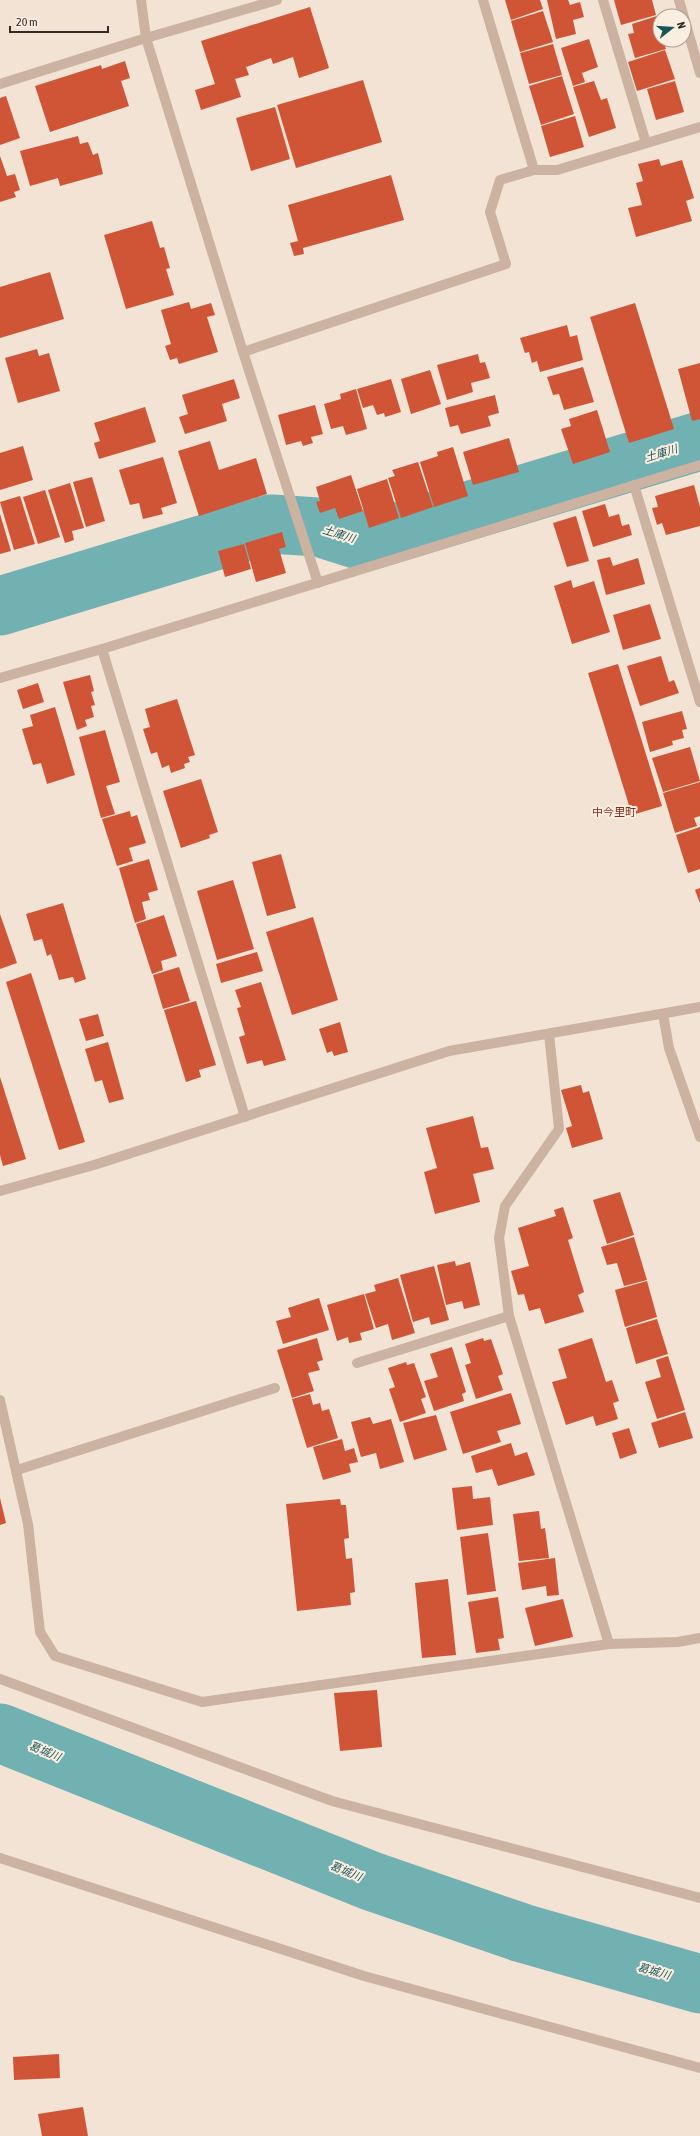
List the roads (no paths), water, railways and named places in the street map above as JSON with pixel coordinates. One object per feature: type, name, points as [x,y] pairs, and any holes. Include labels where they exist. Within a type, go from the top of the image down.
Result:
[{"type":"street","points":[[141,0],[146,38],[243,352],[318,583]]},
{"type":"street","points":[[0,84],[146,38],[277,0]]},
{"type":"street","points":[[483,0],[534,170]]},
{"type":"street","points":[[603,0],[646,143]]},
{"type":"street","points":[[680,0],[700,73]]},
{"type":"street","points":[[243,352],[506,264],[490,212],[500,180],[534,170],[557,170],[700,127]]},
{"type":"street","points":[[0,678],[102,649],[318,583],[700,464]]},
{"type":"street","points":[[634,485],[700,702]]},
{"type":"street","points":[[102,649],[245,1117]]},
{"type":"street","points":[[0,1191],[94,1165],[449,1051],[700,1007]]},
{"type":"street","points":[[663,1014],[669,1048],[700,1137]]},
{"type":"street","points":[[549,1034],[560,1129],[505,1206],[499,1238],[509,1316],[608,1644]]},
{"type":"street","points":[[357,1363],[509,1316]]},
{"type":"street","points":[[17,1470],[275,1388]]},
{"type":"street","points":[[0,1400],[28,1524],[40,1632],[55,1656],[202,1702],[608,1644],[678,1642],[700,1638]]},
{"type":"street","points":[[0,1679],[332,1802],[700,1898]]},
{"type":"street","points":[[0,1858],[364,1976],[700,2068]]},
{"type":"waterway","name":"土庫川","points":[[0,606],[271,524],[318,527],[365,542],[700,441]]},
{"type":"waterway","name":"葛城川","points":[[0,1733],[371,1881],[522,1933],[700,1984]]},
{"type":"district","name":"中今里町","points":[[614,812]]}]
